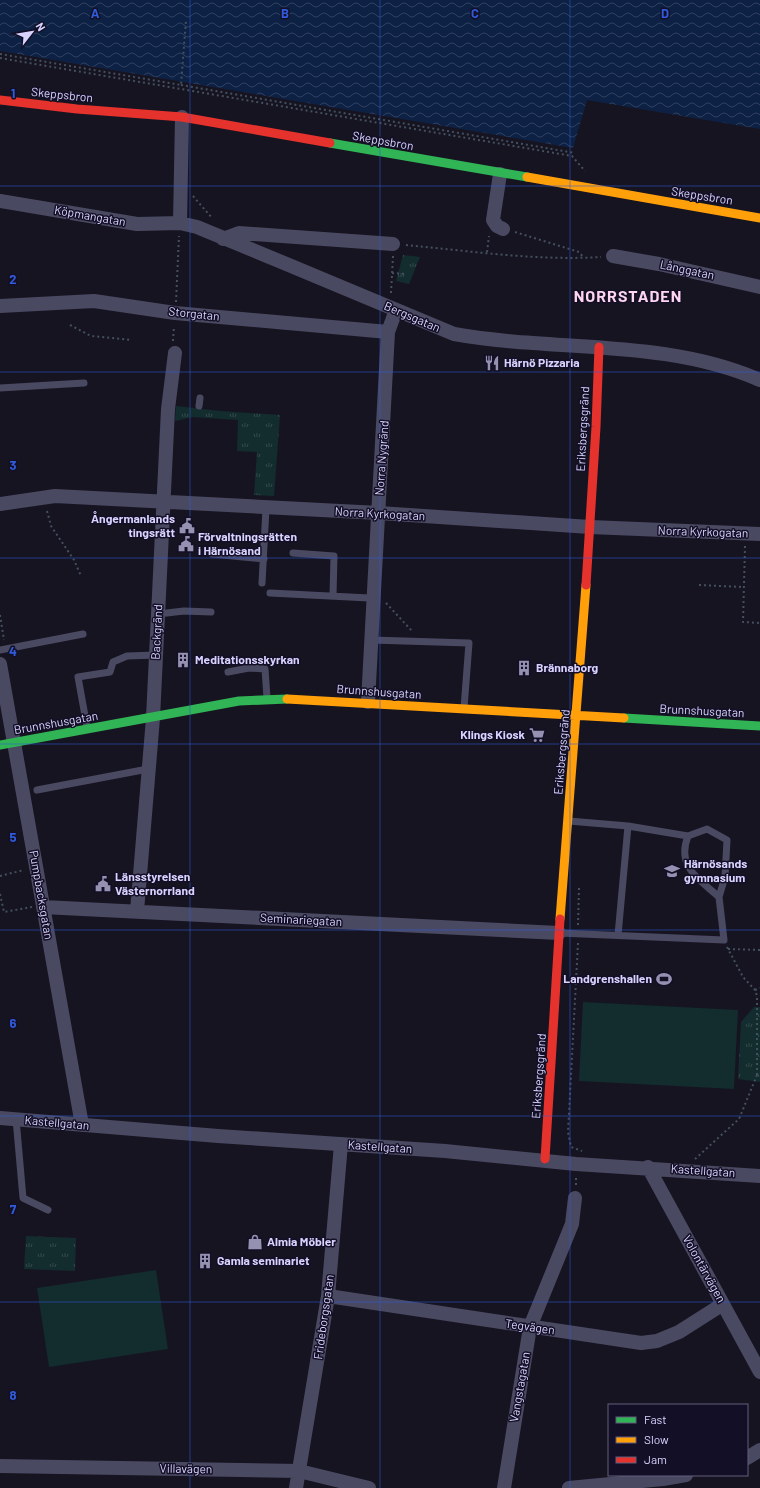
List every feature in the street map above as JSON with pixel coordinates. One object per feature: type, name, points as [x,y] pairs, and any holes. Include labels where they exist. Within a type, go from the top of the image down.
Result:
[{"type":"street","name":"Skeppsbron","points":[[0,100],[77,109],[182,117],[500,174],[760,218]]},
{"type":"street","points":[[180,223],[182,117]]},
{"type":"street","points":[[497,229],[497,226],[493,220],[500,174]]},
{"type":"street","name":"Köpmangatan","points":[[1,202],[137,224],[180,223]]},
{"type":"street","name":"Bergsgatan","points":[[180,223],[227,237],[454,334],[481,339],[599,347],[691,358],[721,365],[760,380]]},
{"type":"street","points":[[227,237],[239,233],[393,244]]},
{"type":"street","name":"Långgatan","points":[[613,256],[659,264],[760,287]]},
{"type":"street","name":"Storgatan","points":[[0,306],[94,301],[175,313],[388,332]]},
{"type":"street","name":"Norra Nygränd","points":[[368,702],[371,640],[380,600],[378,513],[388,332],[396,310]]},
{"type":"street","name":"Eriksbergsgränd","points":[[545,1159],[559,933],[577,715],[590,527],[599,347]]},
{"type":"street","name":"Backgränd","points":[[136,911],[153,718],[168,409],[175,353]]},
{"type":"street","name":"Norra Kyrkogatan","points":[[0,504],[56,496],[164,503],[378,513],[590,527],[760,534]]},
{"type":"street","name":"Pumpbacksgatan","points":[[0,664],[82,1125]]},
{"type":"street","name":"Brunnshusgatan","points":[[0,745],[239,701],[266,698],[368,702],[464,710],[760,726]]},
{"type":"street","name":"Seminariegatan","points":[[43,906],[559,933]]},
{"type":"street","name":"Kastellgatan","points":[[0,1118],[545,1159],[576,1164],[648,1167],[760,1176]]},
{"type":"street","name":"Frideborgsgatan","points":[[296,1488],[328,1296],[341,1144]]},
{"type":"street","name":"Volontärvägen","points":[[648,1167],[760,1372]]},
{"type":"street","name":"Vangstagatan","points":[[504,1488],[530,1327],[572,1224],[575,1198]]},
{"type":"street","name":"Tegvägen","points":[[328,1296],[641,1343],[657,1341],[679,1332],[724,1304]]},
{"type":"street","points":[[748,1457],[760,1450]]},
{"type":"street","name":"Villavägen","points":[[0,1466],[299,1471],[370,1488]]},
{"type":"street","points":[[569,1488],[664,1484],[684,1476]]},
{"type":"lane","points":[[0,388],[84,383]]},
{"type":"lane","points":[[199,406],[200,398]]},
{"type":"lane","points":[[262,583],[266,508]]},
{"type":"lane","points":[[293,553],[334,556],[333,596]]},
{"type":"lane","points":[[212,554],[264,559]]},
{"type":"lane","points":[[270,593],[369,598],[380,600]]},
{"type":"lane","points":[[158,614],[184,611],[211,612]]},
{"type":"lane","points":[[3,650],[83,634]]},
{"type":"lane","points":[[371,640],[469,643],[464,710]]},
{"type":"lane","points":[[87,730],[78,677],[110,672],[113,662],[127,656],[156,655]]},
{"type":"lane","points":[[228,672],[249,668],[265,669],[266,698]]},
{"type":"lane","points":[[37,790],[148,769]]},
{"type":"lane","points":[[559,933],[618,934],[724,940],[719,897],[725,877],[727,840],[707,829],[688,836],[628,826],[568,821]]},
{"type":"lane","points":[[618,934],[628,826]]},
{"type":"lane","points":[[688,836],[684,846],[685,860],[692,873],[719,897]]},
{"type":"lane","points":[[16,1119],[22,1198],[48,1210]]},
{"type":"path","points":[[181,85],[186,20]]},
{"type":"path","points":[[0,54],[575,153]]},
{"type":"path","points":[[0,58],[572,156],[587,174]]},
{"type":"path","points":[[191,193],[227,237]]},
{"type":"path","points":[[176,295],[180,223]]},
{"type":"path","points":[[487,252],[497,229],[579,252],[584,258]]},
{"type":"path","points":[[391,293],[393,244],[584,258],[613,256]]},
{"type":"path","points":[[392,274],[406,274]]},
{"type":"path","points":[[173,338],[174,324]]},
{"type":"path","points":[[70,325],[91,336],[132,340]]},
{"type":"path","points":[[46,504],[51,526],[74,560],[81,576]]},
{"type":"path","points":[[745,545],[743,622],[760,623]]},
{"type":"path","points":[[699,585],[743,587]]},
{"type":"path","points":[[380,600],[421,642]]},
{"type":"path","points":[[0,615],[3,650]]},
{"type":"path","points":[[0,876],[36,867]]},
{"type":"path","points":[[0,894],[4,912]]},
{"type":"path","points":[[0,912],[43,906]]},
{"type":"path","points":[[578,933],[568,1132],[571,1147],[587,1152]]},
{"type":"path","points":[[694,1160],[739,1119],[757,1075],[757,996],[755,990],[743,978],[724,940]]},
{"type":"path","points":[[728,949],[760,950]]},
{"type":"path","points":[[755,990],[760,988]]},
{"type":"green space","points":[[403,255],[420,257],[409,284],[396,281]]},
{"type":"green space","points":[[176,406],[280,415],[274,496],[254,495],[257,452],[237,451],[238,420],[193,417],[175,421]]},
{"type":"green space","points":[[583,1002],[738,1010],[734,1089],[579,1081]]},
{"type":"green space","points":[[754,1007],[760,1007],[760,1082],[738,1079],[741,1022]]},
{"type":"green space","points":[[26,1236],[76,1238],[75,1271],[24,1269]]},
{"type":"green space","points":[[156,1270],[168,1349],[49,1367],[37,1288]]},
{"type":"water","points":[[0,0],[760,0],[760,129],[587,100],[573,148],[0,51]]},
{"type":"traffic: fast","points":[[330,143],[527,177]]},
{"type":"traffic: fast","points":[[0,745],[239,701],[287,699]]},
{"type":"traffic: fast","points":[[624,718],[760,726]]},
{"type":"traffic: slow","points":[[527,177],[760,218]]},
{"type":"traffic: slow","points":[[560,919],[586,585]]},
{"type":"traffic: slow","points":[[287,699],[624,718]]},
{"type":"traffic: jam","points":[[0,100],[77,109],[182,117],[330,143]]},
{"type":"traffic: jam","points":[[586,585],[596,427],[599,347]]},
{"type":"traffic: jam","points":[[545,1159],[560,919]]},
{"type":"place","name":"Härnö Pizzaria","points":[[492,363]]},
{"type":"place","name":"Ångermanlands tingsrätt","points":[[187,526]]},
{"type":"place","name":"Förvaltningsrätten i Härnösand","points":[[186,544]]},
{"type":"place","name":"Meditationsskyrkan","points":[[183,660]]},
{"type":"place","name":"Brännaborg","points":[[524,668]]},
{"type":"place","name":"Klings Kiosk","points":[[537,735]]},
{"type":"place","name":"Härnösands gymnasium","points":[[672,871]]},
{"type":"place","name":"Länsstyrelsen Västernorrland","points":[[103,884]]},
{"type":"place","name":"Landgrenshallen","points":[[664,979]]},
{"type":"place","name":"Almia Möbler","points":[[255,1242]]},
{"type":"place","name":"Gamla seminariet","points":[[205,1261]]},
{"type":"district","name":"NORRSTADEN","points":[[628,296]]}]
